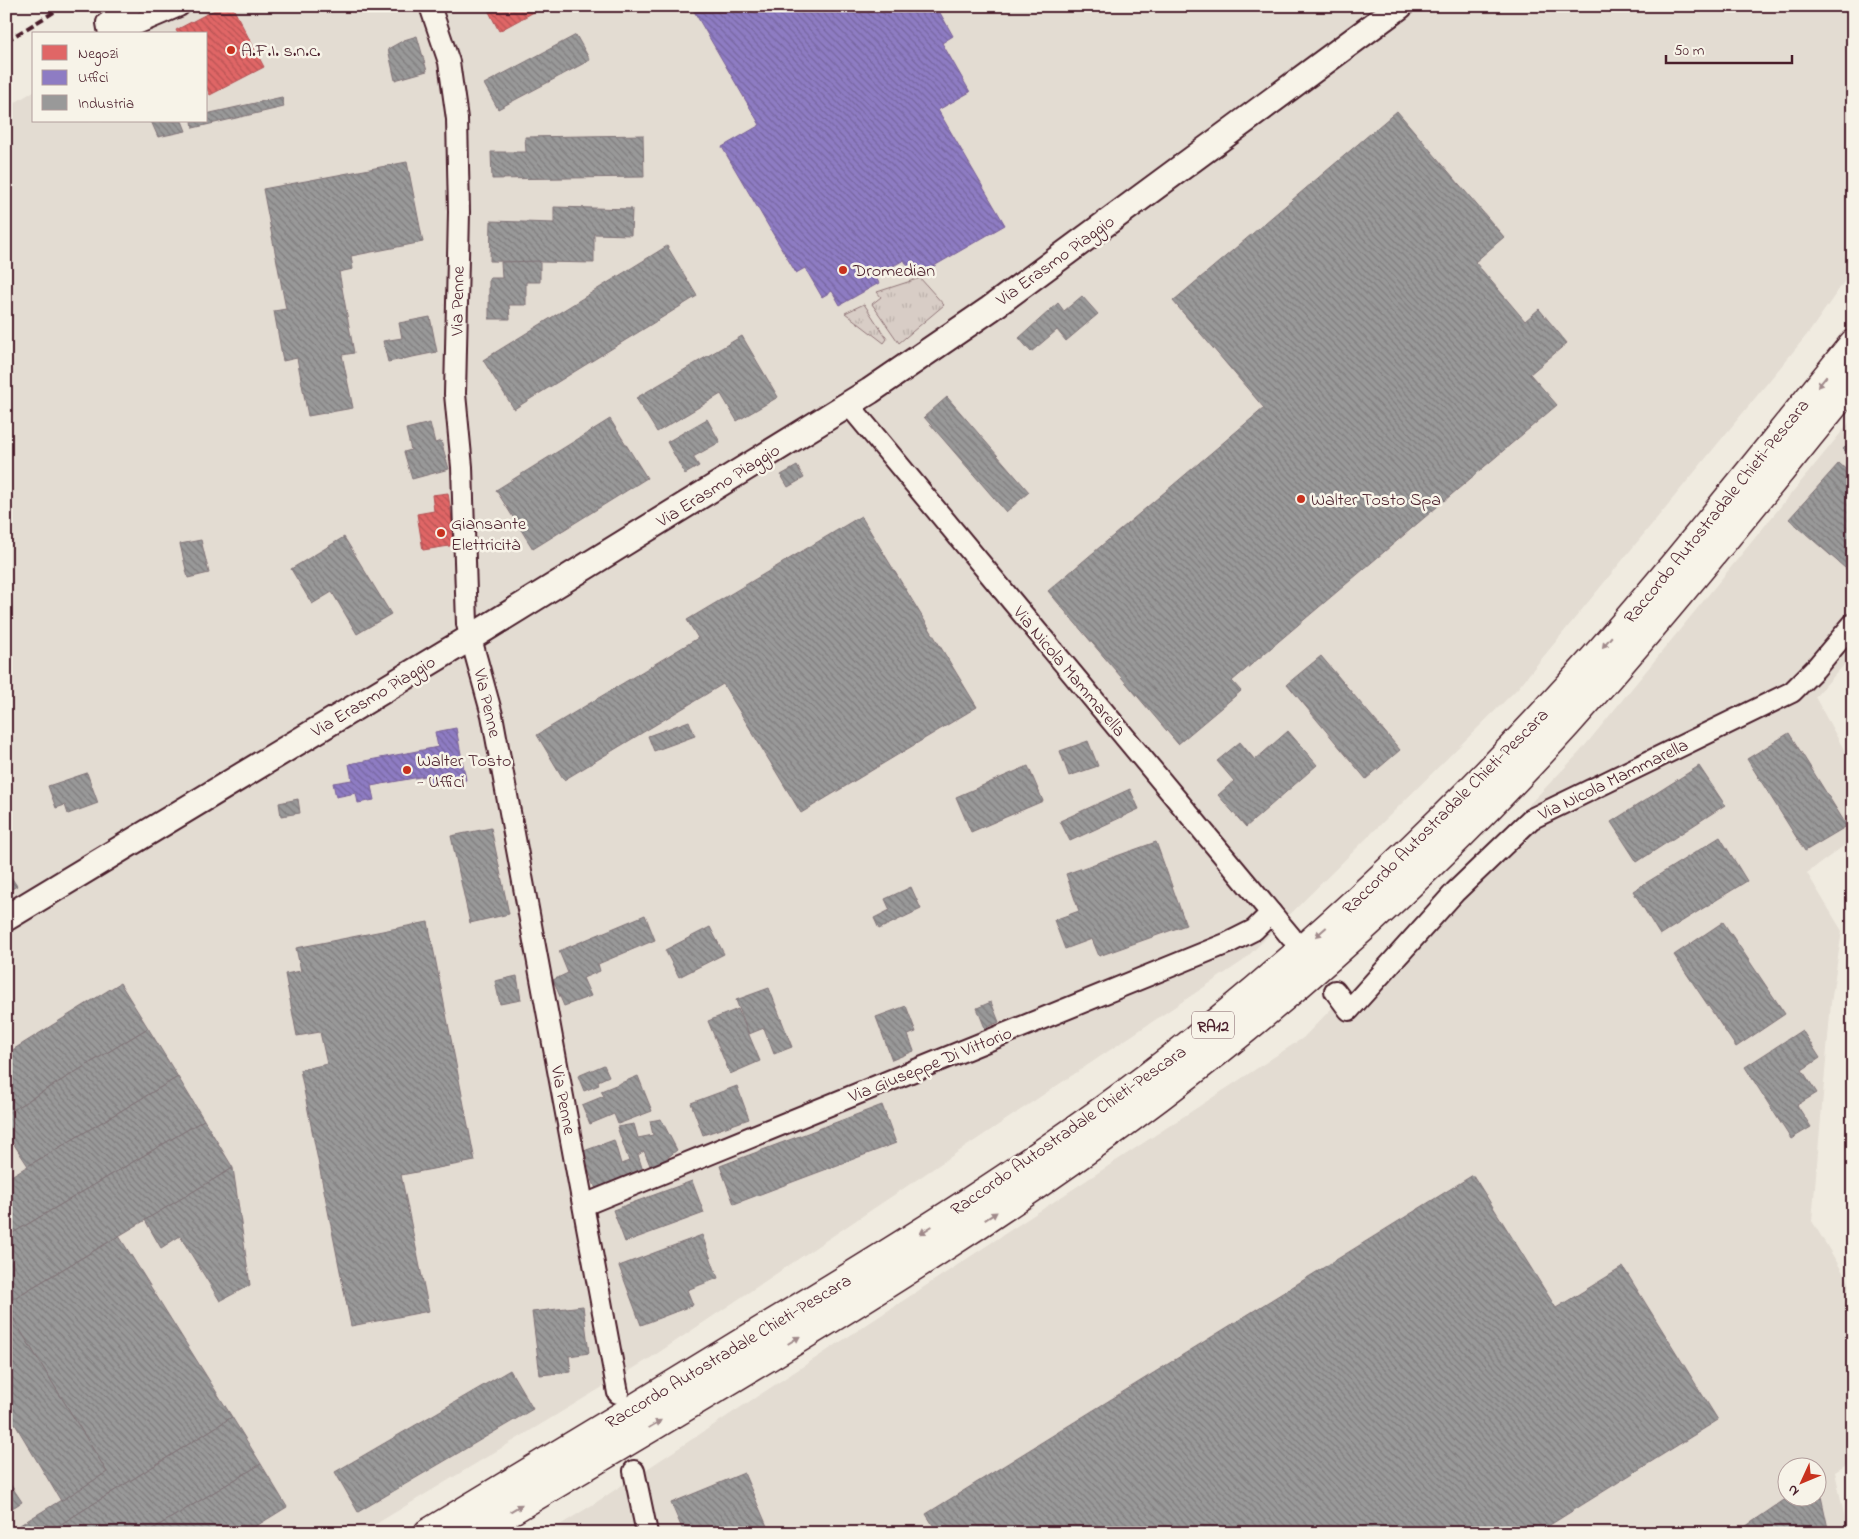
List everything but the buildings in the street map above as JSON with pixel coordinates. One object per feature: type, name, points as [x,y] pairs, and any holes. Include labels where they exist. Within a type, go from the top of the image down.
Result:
[{"type":"highway","name":"Raccordo Autostradale Chieti-Pescara","points":[[428,1533],[846,1280],[975,1198],[1117,1099],[1224,1017],[1354,904],[1492,769],[1614,635],[1853,344]]},
{"type":"highway","name":"Raccordo Autostradale Chieti-Pescara","points":[[474,1533],[782,1347],[992,1216],[1139,1112],[1246,1029],[1405,888],[1520,774],[1663,614],[1853,382]]},
{"type":"street","points":[[109,32],[107,23],[131,6]]},
{"type":"street","points":[[118,32],[179,6]]},
{"type":"street","name":"Via Penne","points":[[430,6],[449,62],[457,119],[459,212],[456,394],[462,467],[467,624],[492,715],[618,1393]]},
{"type":"street","name":"Via Erasmo Piaggio","points":[[6,918],[470,638],[849,405],[990,309],[1400,6]]},
{"type":"street","name":"Via Nicola Mammarella","points":[[849,405],[1291,937]]},
{"type":"street","name":"Via Nicola Mammarella","points":[[1335,991],[1349,1010],[1455,892],[1531,819],[1792,692],[1853,624]]},
{"type":"street","name":"Via Giuseppe Di Vittorio","points":[[584,1205],[1228,943],[1254,930],[1271,913]]},
{"type":"street","points":[[634,1471],[647,1533]]},
{"type":"shaded area","points":[[195,6],[1853,6],[1853,269],[1810,331],[1517,689],[1243,961],[649,1359],[361,1533],[6,1533],[6,108],[32,92],[32,122],[208,122],[208,32],[139,32]]},
{"type":"shaded area","points":[[1853,418],[1853,655],[1815,697],[1853,766],[1853,839],[1807,873],[1842,931],[1831,1003],[1812,1221],[1853,1289],[1853,1461],[1835,1472],[1848,1533],[547,1533],[589,1507],[1303,1038],[1579,753]]},
{"type":"green space","points":[[920,278],[944,305],[899,343],[872,304],[881,297],[877,292]]},
{"type":"green space","points":[[864,304],[887,339],[884,343],[845,313]]},
{"type":"railway","points":[[6,41],[64,6]]},
{"type":"place","name":"A.F.I. s.n.c.","points":[[231,50]]},
{"type":"place","name":"Dromedian","points":[[843,270]]},
{"type":"place","name":"Walter Tosto Spa","points":[[1301,499]]},
{"type":"place","name":"Giansante Elettricità","points":[[441,533]]},
{"type":"place","name":"Walter Tosto - Uffici","points":[[407,770]]}]
